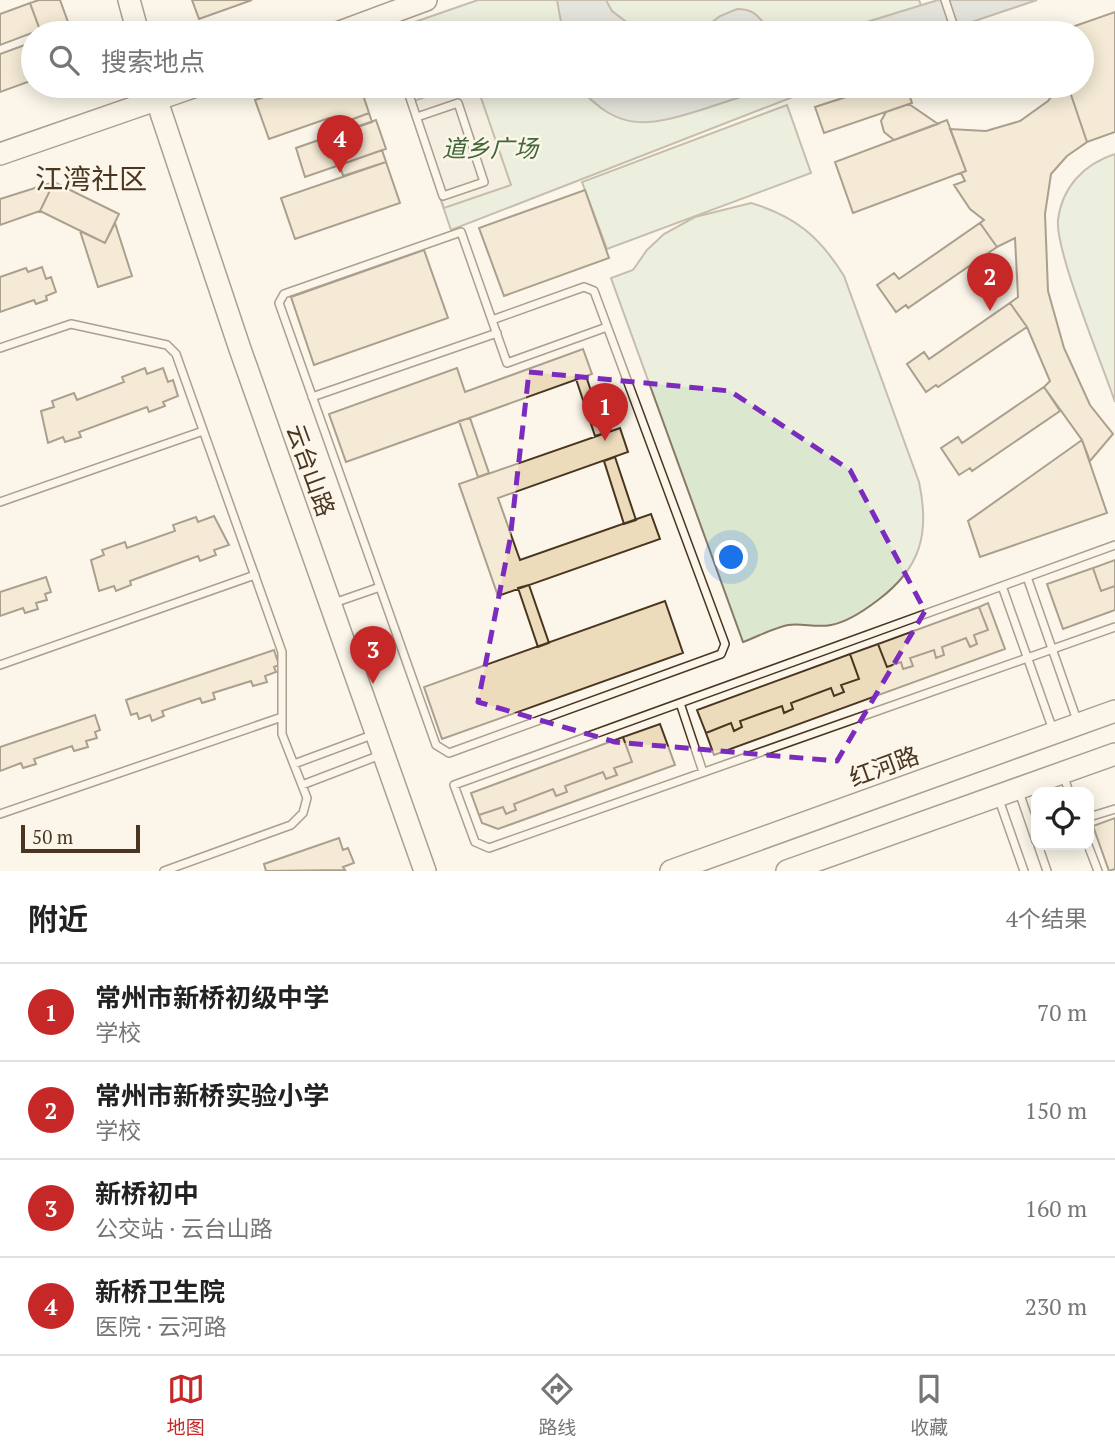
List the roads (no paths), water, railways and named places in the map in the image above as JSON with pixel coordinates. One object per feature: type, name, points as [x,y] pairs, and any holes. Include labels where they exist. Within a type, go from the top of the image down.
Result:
[{"type":"street","points":[[129,0],[135,21]]},
{"type":"street","points":[[392,21],[426,0]]},
{"type":"street","points":[[0,154],[141,98]]},
{"type":"street","name":"云台山路","points":[[156,98],[425,871]]},
{"type":"street","name":"红河路","points":[[671,871],[1115,711]]},
{"type":"street","points":[[787,871],[1018,789],[1066,783],[1115,754]]},
{"type":"lane","points":[[945,0],[952,21]]},
{"type":"lane","points":[[410,98],[443,196],[484,181],[458,103],[417,117]]},
{"type":"lane","points":[[492,320],[584,287],[594,291],[724,644],[721,654],[449,754],[436,745],[279,303],[284,294],[461,232],[507,363],[607,327]]},
{"type":"lane","points":[[0,348],[71,324],[167,345],[176,354],[282,652],[282,734],[307,798],[303,813],[291,825],[164,871]]},
{"type":"lane","points":[[312,397],[497,333]]},
{"type":"lane","points":[[0,502],[203,431]]},
{"type":"lane","points":[[1115,545],[454,785],[475,842],[489,848],[1115,627]]},
{"type":"lane","points":[[0,665],[254,575]]},
{"type":"lane","points":[[1027,577],[1078,724]]},
{"type":"lane","points":[[1002,586],[1054,733]]},
{"type":"lane","points":[[330,604],[380,587]]},
{"type":"lane","points":[[680,703],[703,772]]},
{"type":"lane","points":[[0,814],[282,717]]},
{"type":"lane","points":[[294,764],[376,734]]},
{"type":"lane","points":[[302,785],[384,754]]},
{"type":"lane","points":[[1018,789],[1031,826]]},
{"type":"lane","points":[[997,796],[1024,871]]},
{"type":"lane","points":[[1094,815],[1115,809]]},
{"type":"lane","points":[[1040,850],[1047,871]]},
{"type":"lane","points":[[1090,850],[1098,871]]},
{"type":"place","name":"新桥卫生院","points":[[340,173]]},
{"type":"place","name":"常州市新桥实验小学","points":[[990,311]]},
{"type":"place","name":"常州市新桥初级中学","points":[[605,441]]},
{"type":"place","name":"新桥初中","points":[[373,684]]},
{"type":"district","name":"江湾社区","points":[[91,178]]},
{"type":"park label","name":"道乡广场","points":[[490,148]]}]
